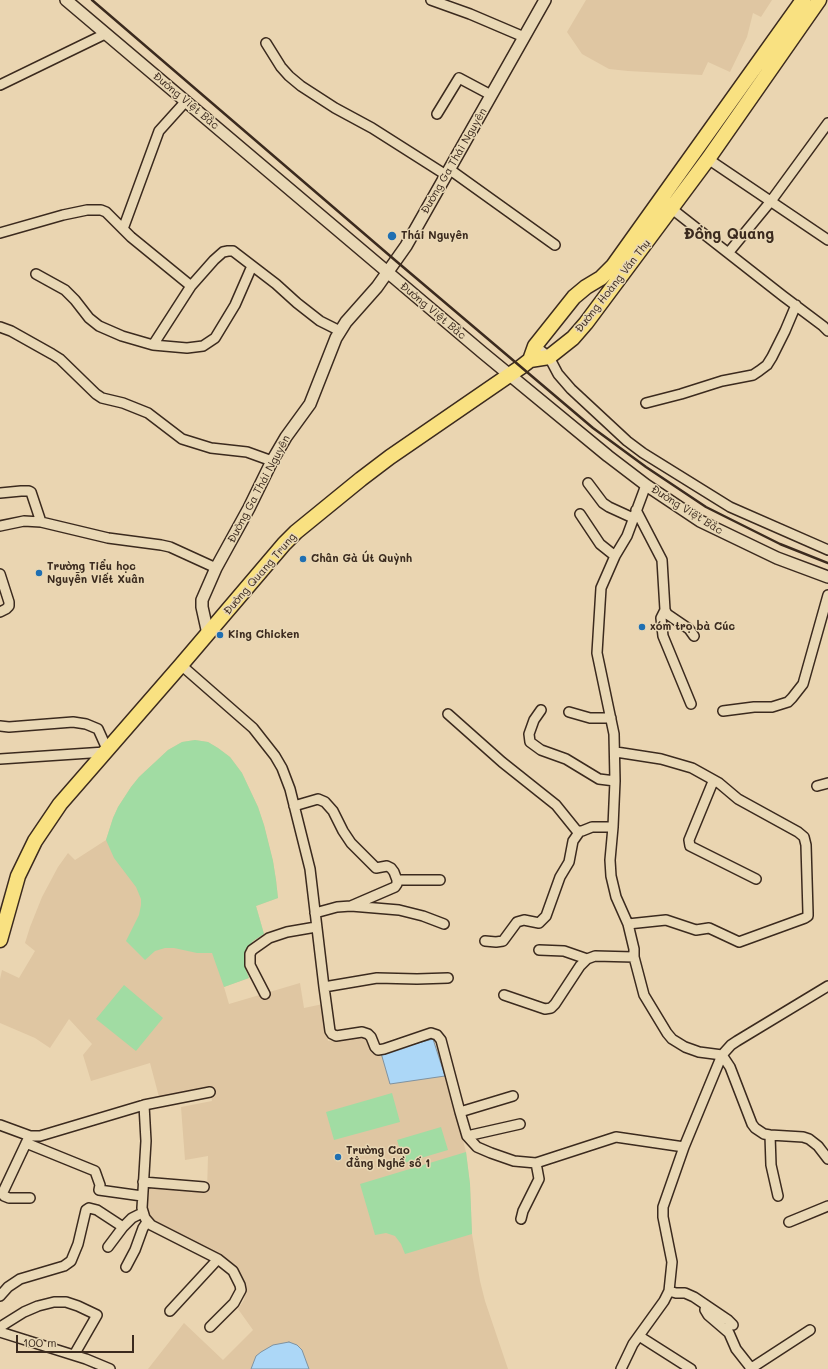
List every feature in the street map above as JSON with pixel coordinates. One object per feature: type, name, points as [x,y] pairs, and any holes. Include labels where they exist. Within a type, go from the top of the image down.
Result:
[{"type":"main road","name":"Đường Hoàng Văn Thụ","points":[[526,363],[535,346],[574,297],[586,287],[601,278],[613,266],[803,0]]},
{"type":"main road","name":"Đường Hoàng Văn Thụ","points":[[526,363],[549,357],[573,338],[586,323],[672,209],[772,69],[819,0]]},
{"type":"main road","points":[[760,61],[772,69]]},
{"type":"main road","name":"Đường Quang Trung","points":[[0,940],[18,876],[35,841],[60,804],[284,544],[309,521],[390,457],[526,363]]},
{"type":"street","name":"Đường Việt Bắc","points":[[66,0],[509,375],[596,447],[646,485],[700,521],[777,558],[828,578]]},
{"type":"street","points":[[431,0],[470,14],[524,37]]},
{"type":"street","name":"Đường Ga Thái Nguyên","points":[[208,634],[202,607],[202,600],[216,568],[249,508],[272,460],[286,437],[310,404],[340,330],[377,287],[406,246],[545,0]]},
{"type":"street","points":[[0,85],[105,34]]},
{"type":"street","points":[[266,43],[281,67],[301,86],[335,108],[447,172],[555,246]]},
{"type":"street","points":[[437,114],[459,78],[491,95]]},
{"type":"street","points":[[123,229],[159,132],[186,101]]},
{"type":"street","points":[[729,252],[771,201],[828,123]]},
{"type":"street","points":[[708,159],[828,240]]},
{"type":"street","points":[[672,209],[784,296],[826,326]]},
{"type":"street","points":[[0,233],[63,215],[94,210],[106,212],[123,229],[192,286]]},
{"type":"street","points":[[153,345],[192,286],[223,252],[233,251],[276,284],[309,314],[340,330]]},
{"type":"street","points":[[36,274],[64,290],[75,300],[89,318],[99,326],[122,336],[153,345],[187,348],[203,346],[214,338],[235,304],[252,266]]},
{"type":"street","points":[[646,403],[722,381],[748,376],[759,371],[767,365],[772,357],[796,305]]},
{"type":"street","points":[[0,328],[10,331],[60,359],[102,398],[123,403],[148,413],[182,439],[211,448],[248,452],[272,460]]},
{"type":"street","points":[[535,346],[549,357],[558,374],[571,390],[627,441],[643,453],[730,506],[828,550]]},
{"type":"street","points":[[588,483],[603,503],[609,507],[635,514],[662,560],[665,610],[661,618],[663,636],[691,704]]},
{"type":"street","points":[[646,485],[626,536],[601,588],[597,653],[611,718],[616,752],[610,860],[611,876],[616,897],[628,924],[634,949],[634,957],[644,995],[667,1033],[672,1039],[685,1047],[700,1052],[722,1055],[730,1067],[752,1124],[756,1128],[764,1134],[809,1139],[818,1146],[828,1159]]},
{"type":"street","points":[[0,493],[22,490],[31,492],[41,522]]},
{"type":"street","points":[[580,514],[600,544],[616,556]]},
{"type":"street","points":[[0,526],[24,521],[41,522],[108,538],[166,546],[216,568]]},
{"type":"street","points":[[0,574],[9,602],[9,606],[0,612]]},
{"type":"street","points":[[723,712],[754,707],[772,707],[788,702],[792,698],[803,684],[828,595]]},
{"type":"street","points":[[665,610],[667,614],[689,629],[694,636]]},
{"type":"street","points":[[181,665],[253,728],[282,768],[290,789],[310,869],[316,927],[330,1031],[332,1034],[336,1036],[362,1032],[368,1034],[378,1050],[431,1033],[437,1035],[441,1040],[467,1136],[478,1147],[514,1161],[536,1163],[616,1137],[684,1147]]},
{"type":"street","points":[[541,710],[534,720],[529,734],[530,742],[541,750],[566,759],[599,779],[615,781]]},
{"type":"street","points":[[569,712],[590,718],[611,718]]},
{"type":"street","points":[[448,714],[502,762],[556,805],[577,831],[580,831]]},
{"type":"street","points":[[0,726],[5,727],[73,722],[86,724],[98,729],[106,751],[0,759]]},
{"type":"street","points":[[616,752],[643,756],[692,768],[719,783],[738,799],[798,832],[804,837],[806,845],[808,916],[739,942],[709,928],[696,930],[666,920],[628,924]]},
{"type":"street","points":[[715,782],[712,784],[689,840],[690,846],[756,879]]},
{"type":"street","points":[[817,786],[828,783]]},
{"type":"street","points":[[294,806],[318,800],[324,802],[333,811],[343,831],[367,860],[376,868],[387,866],[394,872],[398,880],[395,887],[351,906]]},
{"type":"street","points":[[485,941],[503,941],[517,922],[524,920],[539,923],[546,916],[560,877],[569,862],[573,842],[580,831],[592,827],[613,827]]},
{"type":"street","points":[[398,880],[440,880]]},
{"type":"street","points":[[315,913],[337,907],[351,906],[399,910],[423,916],[444,924]]},
{"type":"street","points":[[265,994],[250,964],[250,954],[252,950],[269,938],[287,932],[316,927]]},
{"type":"street","points":[[539,950],[564,951],[587,959]]},
{"type":"street","points":[[504,995],[545,1009],[551,1008],[580,966],[587,959],[596,956],[634,957]]},
{"type":"street","points":[[324,987],[377,978],[448,978]]},
{"type":"street","points":[[621,1369],[633,1344],[664,1301],[669,1291],[672,1262],[663,1217],[663,1207],[684,1147],[722,1055],[737,1041],[828,986]]},
{"type":"street","points":[[30,1198],[9,1198],[4,1196],[2,1192],[28,1140],[144,1105],[210,1092]]},
{"type":"street","points":[[460,1112],[513,1096]]},
{"type":"street","points":[[144,1105],[146,1141],[142,1213],[147,1222],[151,1225],[218,1259],[233,1271],[239,1280],[241,1290],[234,1303],[210,1327]]},
{"type":"street","points":[[467,1136],[520,1124]]},
{"type":"street","points":[[0,1125],[28,1140],[95,1171],[100,1185],[99,1190],[142,1196]]},
{"type":"street","points":[[770,1135],[771,1165],[778,1196]]},
{"type":"street","points":[[521,1219],[523,1211],[539,1179],[536,1163]]},
{"type":"street","points":[[143,1182],[204,1187]]},
{"type":"street","points":[[789,1222],[828,1206]]},
{"type":"street","points":[[0,1296],[8,1287],[20,1279],[64,1266],[71,1261],[78,1244],[86,1210],[89,1208],[97,1210],[123,1227]]},
{"type":"street","points":[[108,1247],[132,1218],[142,1213]]},
{"type":"street","points":[[126,1267],[136,1250],[147,1222]]},
{"type":"street","points":[[170,1311],[218,1259]]},
{"type":"street","points":[[669,1291],[685,1293],[694,1297],[733,1325]]},
{"type":"street","points":[[0,1327],[24,1312],[38,1306],[54,1302],[66,1302],[78,1306],[97,1316],[74,1355]]},
{"type":"street","points":[[706,1305],[705,1310],[708,1315],[729,1333],[736,1349],[755,1368],[810,1330]]},
{"type":"street","points":[[0,1332],[74,1355],[110,1369]]},
{"type":"street","points":[[639,1336],[691,1369]]},
{"type":"shaded area","points":[[586,0],[772,0],[761,17],[753,13],[747,37],[730,72],[708,62],[702,75],[609,69],[582,54],[567,32]]},
{"type":"shaded area","name":"Trường Cao đẳng Nghề số 1","points":[[195,740],[208,742],[218,748],[230,757],[242,773],[258,807],[264,825],[276,880],[278,898],[256,906],[264,934],[253,941],[247,950],[244,965],[249,978],[224,987],[229,1004],[300,983],[304,1008],[323,1004],[328,1041],[359,1036],[364,1037],[384,1053],[433,1039],[466,1152],[470,1184],[472,1234],[480,1281],[485,1301],[508,1369],[148,1369],[184,1323],[223,1360],[253,1330],[238,1309],[244,1300],[246,1290],[243,1279],[236,1269],[226,1259],[209,1248],[158,1224],[146,1214],[149,1187],[207,1191],[208,1156],[185,1160],[181,1107],[212,1101],[209,1087],[159,1097],[150,1063],[91,1081],[83,1055],[92,1044],[69,1019],[50,1048],[35,1038],[0,1023],[0,979],[2,970],[19,978],[35,951],[25,943],[30,927],[42,897],[58,867],[68,853],[75,860],[106,840],[118,807],[139,777],[168,750],[182,742]]},
{"type":"green space","points":[[195,740],[208,742],[218,748],[230,757],[242,773],[258,807],[264,825],[276,880],[278,898],[256,906],[264,934],[253,941],[247,950],[244,965],[249,978],[224,987],[212,953],[197,953],[174,948],[165,948],[155,951],[145,960],[126,941],[139,915],[141,899],[136,887],[114,858],[106,840],[118,807],[139,777],[168,750],[182,742]]},
{"type":"green space","points":[[124,985],[163,1018],[136,1051],[96,1019]]},
{"type":"green space","points":[[392,1093],[400,1122],[334,1140],[326,1112]]},
{"type":"green space","points":[[441,1127],[448,1150],[404,1163],[397,1140]]},
{"type":"green space","points":[[466,1152],[470,1184],[472,1234],[405,1254],[401,1244],[395,1236],[386,1233],[375,1235],[360,1184]]},
{"type":"water","points":[[433,1039],[445,1076],[390,1084],[381,1053]]},
{"type":"water","points":[[289,1342],[297,1345],[302,1350],[309,1369],[251,1369],[256,1356],[261,1352],[273,1345]]},
{"type":"railway","points":[[92,0],[593,428],[646,467],[706,507],[780,544],[828,563]]},
{"type":"place","name":"Thái Nguyên","points":[[392,236]]},
{"type":"place","name":"Chân Gà Út Quỳnh","points":[[303,559]]},
{"type":"place","name":"Trường Tiểu học Nguyễn Viết Xuân","points":[[39,573]]},
{"type":"place","name":"xóm trọ bà Cúc","points":[[642,627]]},
{"type":"place","name":"King Chicken","points":[[220,635]]},
{"type":"place","name":"Trường Cao đẳng Nghề số 1","points":[[338,1157]]},
{"type":"district","name":"Đồng Quang","points":[[729,234]]}]
